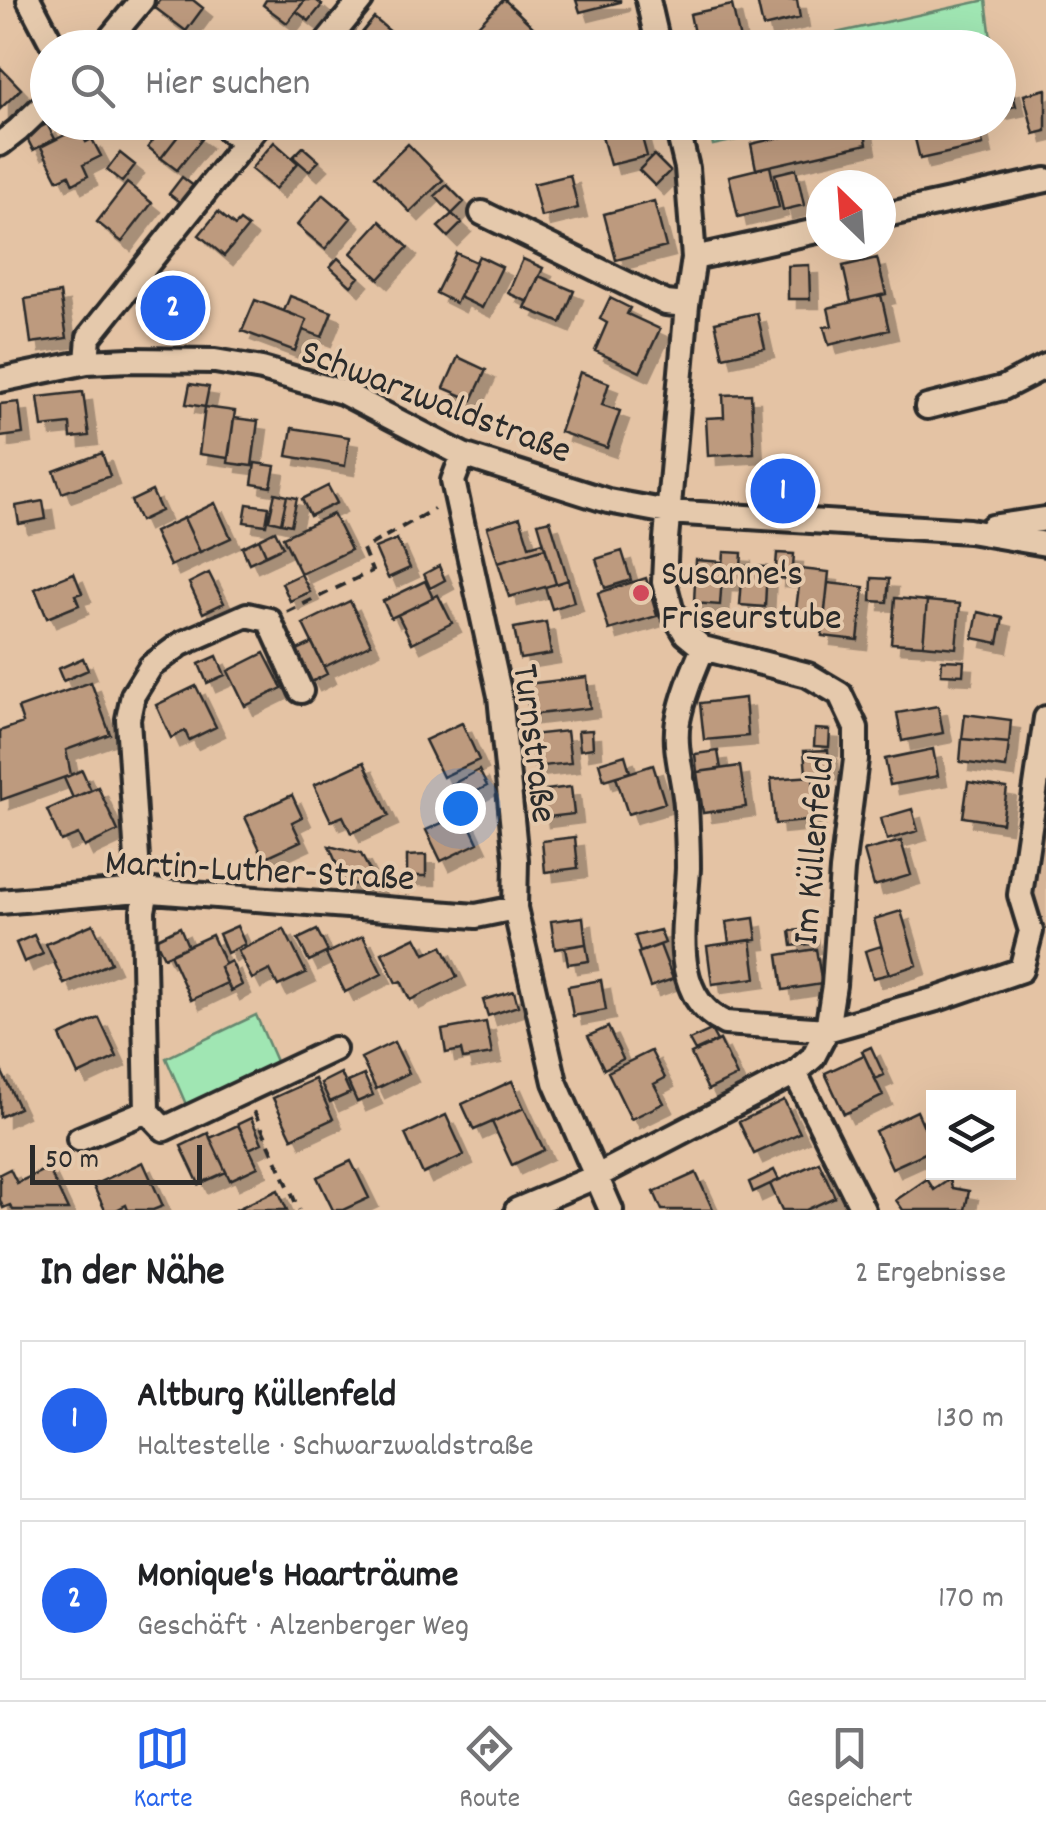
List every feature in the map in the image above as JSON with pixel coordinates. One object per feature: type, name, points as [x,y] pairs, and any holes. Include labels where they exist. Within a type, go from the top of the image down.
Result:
[{"type":"street","points":[[29,0],[45,30]]},
{"type":"street","points":[[124,30],[142,0]]},
{"type":"street","points":[[337,30],[361,0]]},
{"type":"street","points":[[648,0],[655,30]]},
{"type":"street","points":[[0,144],[30,118]]},
{"type":"street","points":[[240,140],[244,143]]},
{"type":"street","points":[[88,362],[89,337],[246,140]]},
{"type":"street","points":[[680,140],[687,168],[694,258],[664,582],[671,609],[686,634],[703,648],[677,726],[686,801],[688,868],[682,931],[685,964],[692,986],[712,1017],[725,1024],[828,1030],[1021,970],[1030,931],[1020,896],[1046,718]]},
{"type":"street","points":[[896,213],[1046,180]]},
{"type":"street","points":[[482,213],[666,303],[688,305]]},
{"type":"street","points":[[694,258],[806,233]]},
{"type":"street","name":"Schwarzwaldstraße","points":[[0,380],[88,362],[215,361],[262,369],[342,392],[463,454],[608,501],[668,512],[969,531],[1046,544]]},
{"type":"street","points":[[926,407],[1004,388],[1046,366]]},
{"type":"street","name":"Turnstraße","points":[[463,454],[453,481],[500,696],[516,860],[515,908],[555,1082],[611,1210]]},
{"type":"street","name":"Schwarzwaldstraße","points":[[969,531],[1046,519]]},
{"type":"street","points":[[301,691],[269,620],[248,615],[181,644],[151,666],[133,694],[128,719],[143,890],[147,1110],[164,1129],[334,1049]]},
{"type":"street","name":"Im Küllenfeld","points":[[517,1210],[595,1177],[795,1072],[813,1057],[828,1030],[856,728],[840,694],[808,675],[703,648]]},
{"type":"street","name":"Martin-Luther-Straße","points":[[0,902],[143,890],[476,916],[515,908]]},
{"type":"street","points":[[795,1072],[863,1210]]},
{"type":"street","points":[[78,1139],[147,1110]]},
{"type":"path","points":[[269,620],[372,571],[362,549],[456,499]]},
{"type":"path","points":[[245,1093],[299,1210]]},
{"type":"shaded area","points":[[1046,783],[1046,936],[1038,935],[1032,909],[1032,868]]},
{"type":"green space","points":[[986,0],[990,30],[849,30]]},
{"type":"green space","points":[[256,1015],[278,1066],[188,1109],[166,1058]]},
{"type":"building","points":[[160,0],[193,0],[203,8],[185,30],[154,7]]},
{"type":"building","points":[[266,0],[305,0],[287,23],[263,5]]},
{"type":"building","points":[[305,0],[316,0],[322,5],[309,21],[296,11]]},
{"type":"building","points":[[503,0],[534,28],[532,30],[474,30]]},
{"type":"building","points":[[576,0],[620,0],[620,2],[580,12]]},
{"type":"building","points":[[757,0],[797,0],[800,18],[763,27]]},
{"type":"building","points":[[732,5],[738,30],[693,30],[690,14]]},
{"type":"building","points":[[374,18],[388,30],[364,30]]},
{"type":"building","points":[[0,67],[21,89],[0,109]]},
{"type":"building","points":[[1046,89],[1046,131],[1034,134],[1024,95]]},
{"type":"building","points":[[30,132],[30,140],[53,140],[33,150],[25,134]]},
{"type":"building","points":[[55,140],[93,140],[101,156],[83,165],[88,176],[73,184],[69,175],[58,180],[41,147]]},
{"type":"building","points":[[153,140],[175,140],[161,158],[148,147]]},
{"type":"building","points":[[175,140],[201,140],[177,170],[161,158]]},
{"type":"building","points":[[603,140],[643,140],[647,156],[610,165]]},
{"type":"building","points":[[768,140],[866,140],[867,144],[756,169],[751,144]]},
{"type":"building","points":[[915,140],[982,140],[983,145],[920,159]]},
{"type":"building","points":[[274,142],[298,163],[275,189],[251,169]]},
{"type":"building","points":[[408,144],[443,180],[410,212],[375,176]]},
{"type":"building","points":[[303,147],[319,161],[309,171],[293,157]]},
{"type":"building","points":[[120,153],[135,165],[122,182],[107,170]]},
{"type":"building","points":[[654,155],[670,171],[655,186],[639,170]]},
{"type":"building","points":[[770,166],[779,207],[738,217],[729,176]]},
{"type":"building","points":[[796,169],[804,205],[783,210],[775,174]]},
{"type":"building","points":[[570,175],[578,208],[541,217],[533,184]]},
{"type":"building","points":[[182,177],[195,187],[182,204],[169,194]]},
{"type":"building","points":[[127,183],[152,203],[122,242],[97,222]]},
{"type":"building","points":[[447,185],[464,202],[452,214],[435,196]]},
{"type":"building","points":[[323,194],[351,218],[325,249],[297,225]]},
{"type":"building","points":[[654,201],[666,247],[616,260],[604,214]]},
{"type":"building","points":[[218,212],[235,226],[240,221],[248,227],[224,256],[199,235]]},
{"type":"building","points":[[452,214],[462,223],[448,237],[438,227]]},
{"type":"building","points":[[380,221],[408,247],[379,279],[351,253]]},
{"type":"building","points":[[456,253],[476,262],[456,303],[436,293]]},
{"type":"building","points":[[479,256],[502,267],[482,308],[459,297]]},
{"type":"building","points":[[338,258],[359,277],[351,286],[330,267]]},
{"type":"building","points":[[523,259],[543,268],[528,302],[508,293]]},
{"type":"building","points":[[878,260],[886,294],[851,302],[843,266]]},
{"type":"building","points":[[809,265],[810,299],[788,299],[788,266]]},
{"type":"building","points":[[539,276],[574,291],[561,323],[525,308]]},
{"type":"building","points":[[190,291],[192,323],[157,325],[155,293]]},
{"type":"building","points":[[60,293],[67,338],[31,343],[25,299]]},
{"type":"building","points":[[881,295],[889,330],[829,345],[824,327],[832,326],[828,308]]},
{"type":"building","points":[[290,296],[332,312],[322,337],[303,330],[307,320],[284,311]]},
{"type":"building","points":[[610,298],[630,308],[627,314],[660,329],[640,372],[595,351],[607,323],[600,319]]},
{"type":"building","points":[[255,300],[307,320],[295,351],[242,331]]},
{"type":"building","points":[[757,313],[765,348],[723,357],[715,322]]},
{"type":"building","points":[[458,357],[486,370],[472,400],[444,388]]},
{"type":"building","points":[[580,372],[609,383],[602,405],[620,411],[607,448],[560,432]]},
{"type":"building","points":[[190,384],[209,387],[205,407],[186,404]]},
{"type":"building","points":[[83,392],[89,436],[71,438],[70,424],[42,427],[38,397]]},
{"type":"building","points":[[751,394],[754,453],[708,456],[706,418],[724,417],[723,395]]},
{"type":"building","points":[[19,402],[23,434],[0,437],[0,404]]},
{"type":"building","points":[[205,407],[235,411],[228,458],[199,454]]},
{"type":"building","points":[[234,418],[258,421],[252,466],[228,463]]},
{"type":"building","points":[[292,428],[349,437],[345,466],[287,456]]},
{"type":"building","points":[[102,453],[110,476],[62,493],[54,471]]},
{"type":"building","points":[[255,463],[275,466],[271,487],[252,484]]},
{"type":"building","points":[[328,486],[337,503],[310,516],[302,499]]},
{"type":"building","points":[[152,491],[161,511],[140,521],[131,501]]},
{"type":"building","points":[[275,493],[287,496],[281,523],[269,520]]},
{"type":"building","points":[[287,496],[297,498],[291,525],[281,523]]},
{"type":"building","points":[[43,501],[46,519],[19,524],[16,506]]},
{"type":"building","points":[[215,503],[231,538],[200,552],[184,518]]},
{"type":"building","points":[[247,504],[269,507],[266,525],[244,522]]},
{"type":"building","points":[[333,514],[351,550],[301,574],[283,537]]},
{"type":"building","points":[[520,517],[529,546],[543,542],[545,548],[498,562],[487,527]]},
{"type":"building","points":[[184,518],[200,552],[170,566],[154,532]]},
{"type":"building","points":[[550,520],[568,580],[556,584],[538,523]]},
{"type":"building","points":[[275,531],[283,547],[266,555],[259,539]]},
{"type":"building","points":[[259,539],[266,555],[249,563],[242,547]]},
{"type":"building","points":[[397,539],[410,568],[388,578],[375,548]]},
{"type":"building","points":[[545,548],[556,584],[509,597],[498,562]]},
{"type":"building","points":[[622,551],[631,580],[605,588],[596,559]]},
{"type":"building","points":[[724,552],[742,553],[740,582],[722,581]]},
{"type":"building","points":[[777,553],[794,554],[792,579],[775,578]]},
{"type":"building","points":[[696,560],[723,562],[720,605],[694,603]]},
{"type":"building","points":[[439,566],[445,580],[430,588],[424,574]]},
{"type":"building","points":[[743,566],[767,567],[765,607],[740,605]]},
{"type":"building","points":[[801,569],[829,572],[824,621],[795,618]]},
{"type":"building","points":[[74,573],[82,593],[75,595],[79,605],[47,618],[35,589]]},
{"type":"building","points":[[209,573],[224,603],[203,613],[189,583]]},
{"type":"building","points":[[301,574],[310,592],[290,601],[282,583]]},
{"type":"building","points":[[646,578],[657,616],[609,630],[598,593]]},
{"type":"building","points":[[872,578],[889,579],[887,602],[871,601]]},
{"type":"building","points":[[568,580],[574,602],[552,609],[545,587]]},
{"type":"building","points":[[425,581],[433,598],[391,618],[383,601]]},
{"type":"building","points":[[828,583],[864,587],[858,640],[822,636]]},
{"type":"building","points":[[438,595],[452,623],[412,643],[398,615]]},
{"type":"building","points":[[895,598],[927,601],[923,645],[891,643]]},
{"type":"building","points":[[350,601],[371,644],[324,667],[303,624]]},
{"type":"building","points":[[927,601],[960,604],[956,648],[923,645]]},
{"type":"building","points":[[978,612],[1003,618],[998,643],[973,638]]},
{"type":"building","points":[[546,622],[551,654],[520,659],[514,628]]},
{"type":"building","points":[[312,643],[327,674],[311,682],[295,651]]},
{"type":"building","points":[[264,653],[282,688],[245,706],[228,671]]},
{"type":"building","points":[[217,656],[225,675],[207,683],[199,664]]},
{"type":"building","points":[[83,658],[88,670],[63,681],[58,669]]},
{"type":"building","points":[[942,660],[964,661],[963,675],[941,674]]},
{"type":"building","points":[[587,677],[590,708],[529,715],[526,684]]},
{"type":"building","points":[[91,682],[110,734],[66,750],[71,775],[1,800],[0,731],[23,723],[18,708]]},
{"type":"building","points":[[196,686],[216,727],[189,740],[185,731],[171,738],[156,705]]},
{"type":"building","points":[[745,698],[748,736],[704,740],[700,703]]},
{"type":"building","points":[[938,706],[943,733],[902,741],[897,713]]},
{"type":"building","points":[[965,714],[1011,720],[1009,743],[962,739]]},
{"type":"building","points":[[462,723],[479,760],[443,777],[425,740]]},
{"type":"building","points":[[815,729],[830,730],[829,747],[814,746]]},
{"type":"building","points":[[592,730],[593,748],[580,750],[578,731]]},
{"type":"building","points":[[567,731],[571,763],[534,767],[530,735]]},
{"type":"building","points":[[962,739],[1009,743],[1006,768],[960,762]]},
{"type":"building","points":[[933,749],[938,776],[890,785],[885,759]]},
{"type":"building","points":[[828,750],[830,771],[806,773],[804,751]]},
{"type":"building","points":[[718,751],[721,769],[697,772],[695,754]]},
{"type":"building","points":[[625,755],[630,772],[604,780],[599,763]]},
{"type":"building","points":[[364,762],[389,816],[351,833],[343,816],[331,821],[314,785]]},
{"type":"building","points":[[653,765],[665,803],[628,814],[616,777]]},
{"type":"building","points":[[740,766],[746,807],[703,813],[697,772]]},
{"type":"building","points":[[82,770],[91,790],[73,798],[64,778]]},
{"type":"building","points":[[479,770],[487,786],[459,800],[451,785]]},
{"type":"building","points":[[813,776],[816,820],[775,824],[771,779]]},
{"type":"building","points":[[968,782],[1007,788],[1002,823],[963,817]]},
{"type":"building","points":[[98,787],[118,831],[84,847],[78,834],[61,841],[47,810]]},
{"type":"building","points":[[571,787],[574,814],[540,818],[537,791]]},
{"type":"building","points":[[292,795],[302,817],[292,822],[301,841],[264,858],[245,817]]},
{"type":"building","points":[[912,809],[918,831],[887,840],[881,818]]},
{"type":"building","points":[[464,813],[478,843],[441,861],[426,830]]},
{"type":"building","points":[[575,837],[578,868],[545,872],[542,841]]},
{"type":"building","points":[[901,841],[911,875],[874,886],[864,851]]},
{"type":"building","points":[[329,846],[361,854],[378,887],[345,883]]},
{"type":"building","points":[[426,855],[426,876],[407,876],[407,856]]},
{"type":"building","points":[[901,911],[917,965],[889,974],[874,919]]},
{"type":"building","points":[[583,917],[586,944],[555,949],[551,921]]},
{"type":"building","points":[[754,918],[757,940],[729,943],[726,922]]},
{"type":"building","points":[[93,924],[111,963],[64,984],[46,944]]},
{"type":"building","points":[[237,926],[245,944],[227,953],[219,934]]},
{"type":"building","points":[[180,927],[188,946],[164,957],[155,939]]},
{"type":"building","points":[[284,929],[306,973],[278,986],[270,970],[252,979],[238,951]]},
{"type":"building","points":[[809,929],[811,944],[792,946],[790,931]]},
{"type":"building","points":[[317,930],[328,952],[309,961],[298,939]]},
{"type":"building","points":[[660,930],[665,943],[640,952],[635,936]]},
{"type":"building","points":[[34,935],[43,954],[24,962],[16,943]]},
{"type":"building","points":[[212,935],[225,964],[220,967],[227,983],[191,1000],[170,954]]},
{"type":"building","points":[[363,936],[382,974],[345,992],[326,954]]},
{"type":"building","points":[[416,937],[425,954],[442,946],[457,977],[410,1000],[401,981],[396,983],[382,953]]},
{"type":"building","points":[[751,940],[756,978],[712,984],[707,946]]},
{"type":"building","points":[[586,944],[589,961],[568,964],[565,947]]},
{"type":"building","points":[[660,945],[673,979],[650,987],[638,953]]},
{"type":"building","points":[[881,946],[889,974],[873,978],[865,951]]},
{"type":"building","points":[[816,949],[822,984],[783,990],[778,955]]},
{"type":"building","points":[[231,961],[242,985],[231,991],[220,967]]},
{"type":"building","points":[[601,980],[606,1010],[573,1016],[568,986]]},
{"type":"building","points":[[514,991],[518,1006],[488,1016],[483,1000]]},
{"type":"building","points":[[99,1018],[117,1057],[78,1075],[60,1036]]},
{"type":"building","points":[[486,1022],[492,1054],[463,1059],[461,1050],[446,1053],[442,1030]]},
{"type":"building","points":[[608,1027],[623,1059],[604,1069],[588,1036]]},
{"type":"building","points":[[711,1030],[717,1041],[695,1051],[689,1040]]},
{"type":"building","points":[[720,1040],[737,1076],[708,1090],[691,1054]]},
{"type":"building","points":[[394,1042],[409,1073],[376,1089],[361,1058]]},
{"type":"building","points":[[871,1047],[884,1075],[875,1079],[862,1051]]},
{"type":"building","points":[[651,1051],[665,1078],[654,1084],[664,1103],[631,1119],[608,1072]]},
{"type":"building","points":[[864,1055],[883,1096],[844,1114],[825,1073]]},
{"type":"building","points":[[0,1068],[19,1108],[0,1117]]},
{"type":"building","points":[[341,1073],[350,1093],[330,1102],[321,1083]]},
{"type":"building","points":[[364,1075],[373,1095],[357,1102],[348,1082]]},
{"type":"building","points":[[315,1079],[333,1119],[292,1138],[273,1098]]},
{"type":"building","points":[[512,1081],[524,1108],[474,1130],[462,1104]]},
{"type":"building","points":[[784,1100],[800,1133],[754,1154],[739,1122]]},
{"type":"building","points":[[524,1108],[544,1150],[512,1165],[492,1122]]},
{"type":"building","points":[[917,1111],[926,1131],[926,1153],[892,1168],[875,1131]]},
{"type":"building","points":[[446,1115],[464,1155],[423,1174],[405,1134]]},
{"type":"building","points":[[251,1118],[262,1143],[249,1149],[238,1124]]},
{"type":"building","points":[[238,1125],[258,1167],[230,1180],[210,1138]]},
{"type":"building","points":[[208,1133],[226,1172],[199,1184],[181,1146]]},
{"type":"building","points":[[351,1161],[369,1198],[343,1210],[333,1210],[317,1177]]},
{"type":"building","points":[[143,1162],[163,1206],[128,1210],[126,1205],[105,1210],[93,1185]]},
{"type":"building","points":[[819,1162],[835,1197],[806,1210],[782,1210],[770,1184]]},
{"type":"building","points":[[48,1168],[68,1210],[13,1210],[10,1205],[3,1208],[0,1174],[10,1169],[17,1183]]},
{"type":"building","points":[[774,1170],[779,1180],[753,1192],[749,1182]]},
{"type":"building","points":[[696,1173],[713,1210],[662,1210],[654,1192]]},
{"type":"building","points":[[926,1180],[934,1190],[950,1180],[952,1188],[969,1191],[965,1210],[903,1210],[896,1200]]},
{"type":"building","points":[[278,1190],[287,1210],[235,1210]]},
{"type":"place","name":"Monique's Haarträume","points":[[173,308]]},
{"type":"place","name":"Altburg Küllenfeld","points":[[783,491]]},
{"type":"place","name":"Susanne's Friseurstube","points":[[641,593]]}]
